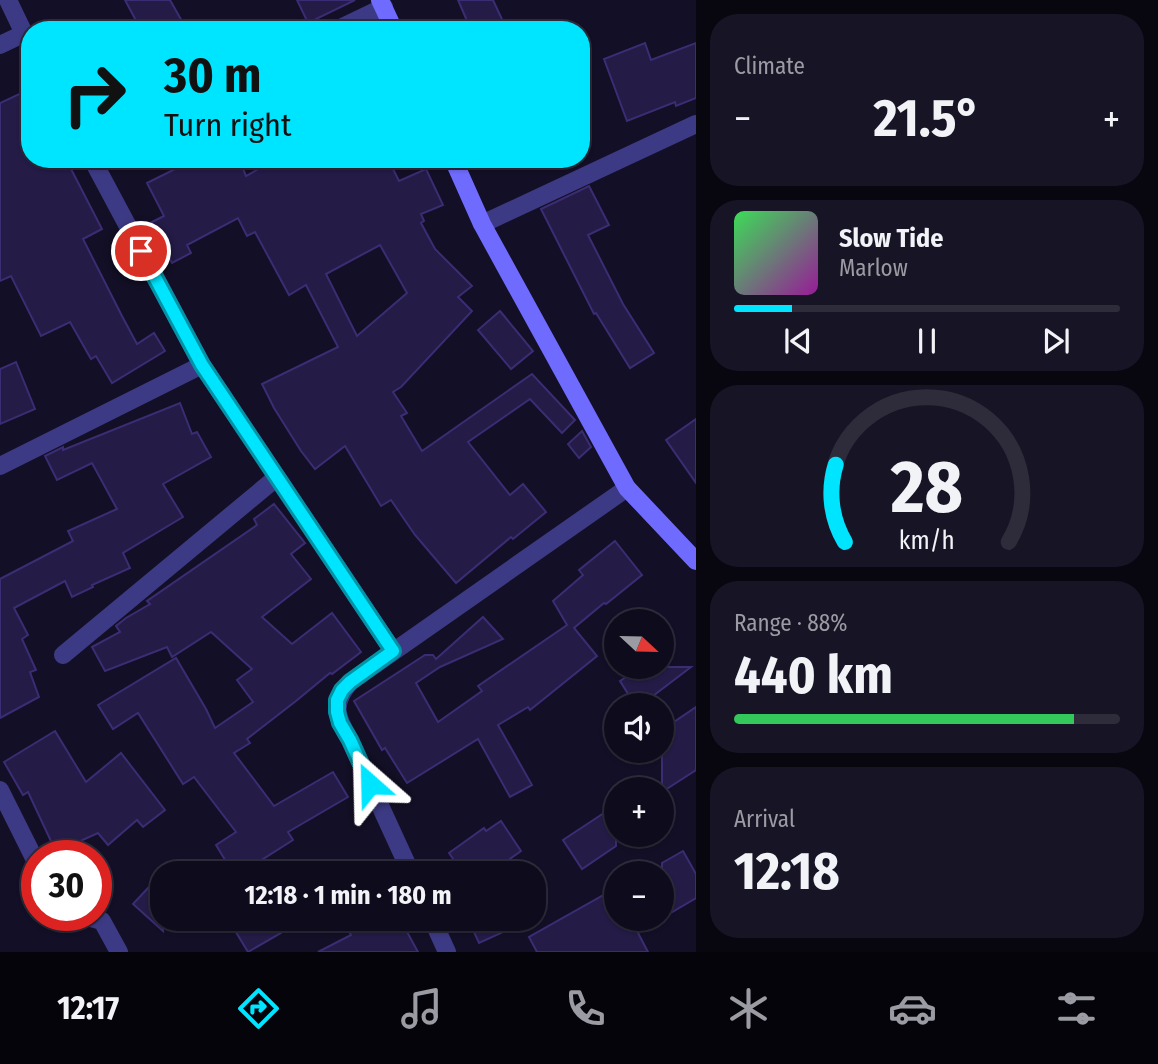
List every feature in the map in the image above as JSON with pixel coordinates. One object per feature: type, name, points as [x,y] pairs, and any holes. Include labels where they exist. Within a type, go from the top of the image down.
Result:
[{"type":"street","points":[[8,0],[21,27]]},
{"type":"street","points":[[352,21],[382,4],[390,21]]},
{"type":"street","points":[[0,45],[21,41]]},
{"type":"street","points":[[482,224],[696,124]]},
{"type":"street","points":[[97,168],[202,365],[393,651]]},
{"type":"street","points":[[457,168],[482,224],[627,488],[696,562]]},
{"type":"street","points":[[0,466],[202,365]]},
{"type":"street","points":[[63,655],[276,478]]},
{"type":"street","points":[[405,861],[340,723],[337,700],[342,690],[393,651],[627,488]]},
{"type":"street","points":[[0,790],[25,840]]},
{"type":"street","points":[[107,931],[119,952]]},
{"type":"street","points":[[437,931],[447,952]]},
{"type":"building","points":[[125,0],[170,0],[182,21],[136,21]]},
{"type":"building","points":[[297,0],[355,0],[312,21],[307,21]]},
{"type":"building","points":[[458,0],[493,0],[503,21],[467,21]]},
{"type":"building","points":[[645,43],[651,60],[696,43],[696,98],[676,106],[675,102],[627,121],[604,59]]},
{"type":"building","points":[[21,93],[21,168],[71,168],[102,229],[83,239],[122,316],[137,344],[154,333],[165,351],[112,383],[96,356],[91,359],[70,322],[41,336],[11,276],[0,281],[0,103]]},
{"type":"building","points":[[177,168],[243,168],[246,176],[260,168],[392,168],[399,181],[426,169],[443,205],[421,214],[424,221],[421,223],[435,249],[472,286],[458,297],[472,311],[401,387],[393,392],[407,413],[401,416],[422,451],[532,374],[575,420],[562,433],[530,399],[468,442],[510,495],[523,484],[546,512],[456,583],[415,535],[391,500],[381,506],[345,446],[315,469],[274,408],[262,384],[338,347],[306,285],[289,295],[255,232],[247,236],[238,218],[187,245],[191,253],[172,263],[150,223],[164,216],[147,183]],"holes":[[[380,245],[407,293],[357,336],[326,274]]]},
{"type":"building","points":[[589,186],[609,225],[588,235],[623,304],[654,353],[630,368],[596,313],[594,314],[541,209]]},
{"type":"building","points":[[500,311],[533,351],[511,369],[478,330]]},
{"type":"building","points":[[16,362],[35,409],[0,424],[0,369]]},
{"type":"building","points":[[180,403],[192,434],[197,432],[211,457],[163,484],[183,517],[123,553],[130,568],[72,597],[65,581],[14,608],[28,635],[22,639],[36,670],[30,672],[39,697],[0,718],[0,579],[73,541],[68,531],[117,509],[92,463],[57,480],[45,456]]},
{"type":"building","points":[[696,419],[696,483],[666,440]]},
{"type":"building","points":[[582,431],[591,447],[579,458],[568,444]]},
{"type":"building","points":[[274,504],[305,543],[291,554],[311,579],[262,617],[292,644],[332,613],[361,652],[330,673],[247,739],[250,743],[234,753],[274,806],[333,772],[348,797],[288,832],[293,840],[260,861],[226,861],[216,845],[236,832],[194,777],[183,784],[138,713],[113,729],[98,705],[176,658],[215,728],[253,702],[237,680],[252,669],[211,632],[172,657],[167,647],[105,671],[92,647],[120,632],[116,626],[150,604],[147,601],[257,525],[254,519]]},
{"type":"building","points":[[615,541],[642,575],[574,628],[597,656],[530,710],[528,707],[498,725],[532,785],[510,797],[478,739],[407,783],[385,748],[382,750],[354,701],[425,655],[433,655],[436,659],[483,617],[503,639],[440,667],[416,683],[438,722],[482,691],[478,686],[567,625],[553,601],[583,575],[579,570]]},
{"type":"building","points":[[674,667],[691,667],[657,693],[628,693],[620,681],[674,679]]},
{"type":"building","points":[[696,707],[696,770],[674,784],[674,777],[662,777],[662,763],[674,763],[674,722]]},
{"type":"building","points":[[55,731],[86,782],[121,753],[165,810],[143,827],[137,820],[112,842],[104,840],[98,833],[83,840],[50,840],[28,792],[23,795],[4,762]]},
{"type":"building","points":[[604,813],[604,847],[615,847],[582,869],[563,840]]},
{"type":"building","points":[[501,821],[521,851],[507,861],[455,861],[449,853],[484,828],[486,831]]},
{"type":"building","points":[[683,851],[696,874],[696,898],[674,911],[674,861],[666,861]]},
{"type":"building","points":[[150,886],[150,919],[133,904]]},
{"type":"building","points":[[604,895],[604,931],[637,931],[648,952],[537,952],[529,937],[540,931],[546,931],[546,927]]},
{"type":"building","points":[[235,931],[284,931],[248,952]]},
{"type":"building","points":[[349,931],[407,931],[418,952],[318,952],[351,935]]},
{"type":"building","points":[[474,931],[506,931],[479,943]]},
{"type":"route","points":[[141,251],[202,365],[393,651],[350,682],[337,700],[340,723],[370,784]]}]
